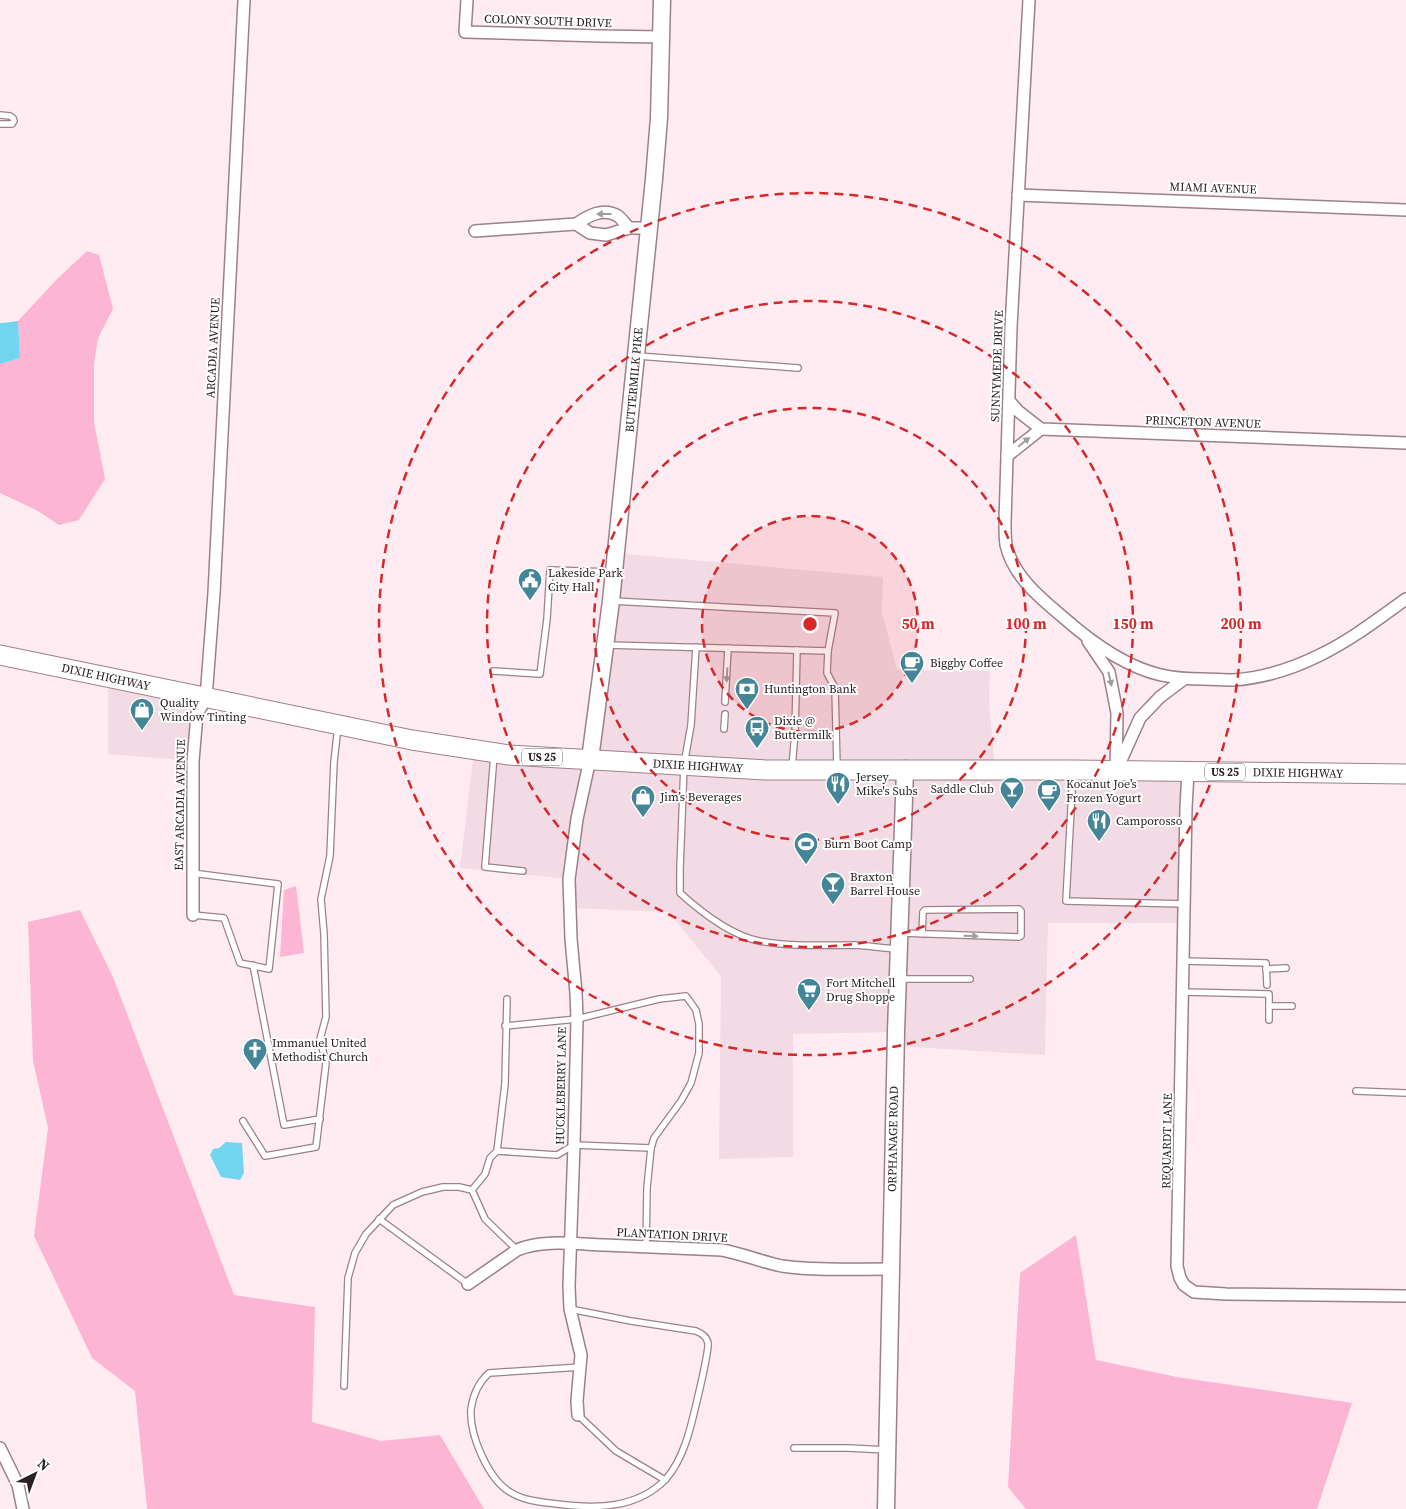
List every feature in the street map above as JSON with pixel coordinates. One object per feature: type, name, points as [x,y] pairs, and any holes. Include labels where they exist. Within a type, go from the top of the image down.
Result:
[{"type":"main road","name":"BUTTERMILK PIKE","points":[[590,759],[611,601],[649,228],[659,118],[662,0]]},
{"type":"main road","name":"DIXIE HIGHWAY","points":[[0,655],[412,740],[494,753],[766,770],[1116,770],[1406,774]]},
{"type":"main road","name":"ORPHANAGE ROAD","points":[[886,1509],[890,1269],[905,769]]},
{"type":"street","name":"ARCADIA AVENUE","points":[[206,698],[214,593],[244,0]]},
{"type":"street","name":"COLONY SOUTH DRIVE","points":[[467,0],[466,32],[661,37]]},
{"type":"street","name":"SUNNYMEDE DRIVE","points":[[1030,0],[1011,327],[1005,522],[1006,544],[1019,574],[1040,598],[1086,637],[1119,658],[1142,669],[1160,675],[1184,679],[1234,680],[1293,666],[1321,655],[1360,632],[1406,599]]},
{"type":"street","name":"MIAMI AVENUE","points":[[1018,195],[1406,210]]},
{"type":"street","points":[[475,231],[576,224],[589,215],[606,212],[618,216],[629,228]]},
{"type":"street","points":[[576,224],[590,233],[606,235],[629,228],[649,228]]},
{"type":"street","points":[[1007,456],[1041,429],[1018,411],[1010,402]]},
{"type":"street","name":"PRINCETON AVENUE","points":[[1041,429],[1406,443]]},
{"type":"street","points":[[1086,637],[1109,672],[1117,713],[1116,770]]},
{"type":"street","points":[[1116,770],[1140,718],[1160,697],[1184,679]]},
{"type":"street","name":"EAST ARCADIA AVENUE","points":[[193,914],[193,761],[197,714],[206,698]]},
{"type":"street","name":"HUCKLEBERRY LANE","points":[[578,1415],[577,1401],[582,1355],[570,1309],[569,1286],[577,1020],[569,879],[576,819],[590,759]]},
{"type":"street","name":"REQUARDT LANE","points":[[1188,772],[1177,1266],[1180,1278],[1184,1285],[1194,1292],[1406,1296]]},
{"type":"street","name":"PLANTATION DRIVE","points":[[517,1250],[537,1244],[570,1244],[722,1250],[797,1268],[890,1269]]},
{"type":"street","points":[[468,1284],[517,1250]]},
{"type":"street","points":[[0,1448],[18,1485],[23,1509]]},
{"type":"lane","points":[[0,115],[10,116],[14,121],[12,124],[0,124]]},
{"type":"lane","points":[[636,356],[798,368]]},
{"type":"lane","points":[[493,671],[540,674],[547,619],[550,570],[614,573]]},
{"type":"lane","points":[[611,601],[835,613],[828,651],[827,673],[835,688],[837,770]]},
{"type":"lane","points":[[606,645],[828,651]]},
{"type":"lane","points":[[696,647],[691,725],[684,765],[680,893],[698,910],[734,932],[758,940],[792,946],[857,946],[900,949]]},
{"type":"lane","points":[[725,702],[728,648]]},
{"type":"lane","points":[[792,770],[797,650]]},
{"type":"lane","points":[[724,729],[725,714]]},
{"type":"lane","points":[[243,1121],[265,1156],[316,1147],[326,1063],[320,1039],[326,1017],[324,934],[321,899],[330,856],[334,762],[338,725]]},
{"type":"lane","points":[[494,753],[485,868],[523,870]]},
{"type":"lane","points":[[1073,770],[1066,901],[1185,904]]},
{"type":"lane","points":[[192,873],[278,884],[269,969],[240,963],[224,918],[193,914]]},
{"type":"lane","points":[[900,932],[922,934],[1019,938],[1021,936],[1021,911],[1020,909],[925,910],[923,912],[922,934]]},
{"type":"lane","points":[[1184,961],[1266,963],[1267,985]]},
{"type":"lane","points":[[252,965],[284,1125],[320,1119]]},
{"type":"lane","points":[[1266,969],[1286,968]]},
{"type":"lane","points":[[898,979],[970,979]]},
{"type":"lane","points":[[1183,992],[1269,994],[1269,1020]]},
{"type":"lane","points":[[505,1026],[577,1020],[659,999],[686,996],[696,1010],[699,1024],[699,1053],[691,1083],[681,1101],[654,1138],[651,1148],[647,1188],[646,1247]]},
{"type":"lane","points":[[472,1190],[485,1174],[490,1158],[497,1151],[505,1084],[507,999]]},
{"type":"lane","points":[[1270,1006],[1292,1006]]},
{"type":"lane","points":[[1356,1091],[1406,1093]]},
{"type":"lane","points":[[497,1151],[558,1155],[574,1145],[651,1148]]},
{"type":"lane","points":[[344,1386],[348,1278],[355,1253],[366,1234],[393,1205],[422,1192],[459,1187],[472,1190]]},
{"type":"lane","points":[[472,1190],[485,1219],[517,1250]]},
{"type":"lane","points":[[379,1219],[468,1284]]},
{"type":"lane","points":[[570,1309],[631,1322],[696,1331],[704,1334],[708,1343],[699,1391],[684,1449],[665,1480],[641,1499],[622,1505],[592,1508],[533,1501],[511,1493],[502,1487],[488,1468],[478,1446],[471,1410],[474,1395],[482,1379],[489,1373],[581,1367]]},
{"type":"lane","points":[[578,1415],[616,1451],[665,1480]]},
{"type":"lane","points":[[794,1448],[887,1450]]},
{"type":"shaded area","points":[[87,251],[99,255],[113,309],[98,338],[94,364],[94,422],[105,479],[79,520],[59,525],[38,511],[0,493],[0,364],[20,358],[18,321],[58,278]]},
{"type":"shaded area","points":[[615,553],[883,577],[882,612],[897,670],[990,671],[989,700],[995,770],[1188,772],[1184,923],[1048,923],[1045,1055],[895,1046],[895,1032],[793,1034],[793,1157],[719,1159],[721,976],[668,912],[570,908],[569,879],[460,868],[474,750],[590,759]]},
{"type":"shaded area","points":[[108,678],[206,698],[193,761],[108,754]]},
{"type":"shaded area","points":[[296,886],[304,953],[280,957],[284,890]]},
{"type":"shaded area","points":[[80,910],[113,977],[234,1295],[315,1307],[312,1422],[381,1441],[440,1435],[484,1509],[147,1509],[135,1391],[92,1358],[34,1236],[48,1128],[33,1061],[28,922]]},
{"type":"shaded area","points":[[1076,1235],[1096,1360],[1177,1377],[1352,1403],[1317,1509],[1026,1509],[1008,1487],[1020,1273]]},
{"type":"water","points":[[18,321],[20,358],[0,364],[0,323]]},
{"type":"water","points":[[226,1142],[242,1143],[244,1173],[240,1180],[221,1177],[210,1155],[213,1149],[219,1148]]},
{"type":"place","name":"Lakeside Park City Hall","points":[[530,601]]},
{"type":"place","name":"Biggby Coffee","points":[[912,684]]},
{"type":"place","name":"Huntington Bank","points":[[747,710]]},
{"type":"place","name":"Quality Window Tinting","points":[[142,731]]},
{"type":"place","name":"Dixie @ Buttermilk","points":[[757,749]]},
{"type":"place","name":"Jersey Mike's Subs","points":[[838,805]]},
{"type":"place","name":"Saddle Club","points":[[1012,810]]},
{"type":"place","name":"Kocanut Joe’s Frozen Yogurt","points":[[1049,812]]},
{"type":"place","name":"Jim’s Beverages","points":[[643,818]]},
{"type":"place","name":"Camporosso","points":[[1099,842]]},
{"type":"place","name":"Burn Boot Camp","points":[[806,865]]},
{"type":"place","name":"Braxton Barrel House","points":[[833,905]]},
{"type":"place","name":"Fort Mitchell Drug Shoppe","points":[[809,1011]]},
{"type":"place","name":"Immanuel United Methodist Church","points":[[255,1071]]}]
